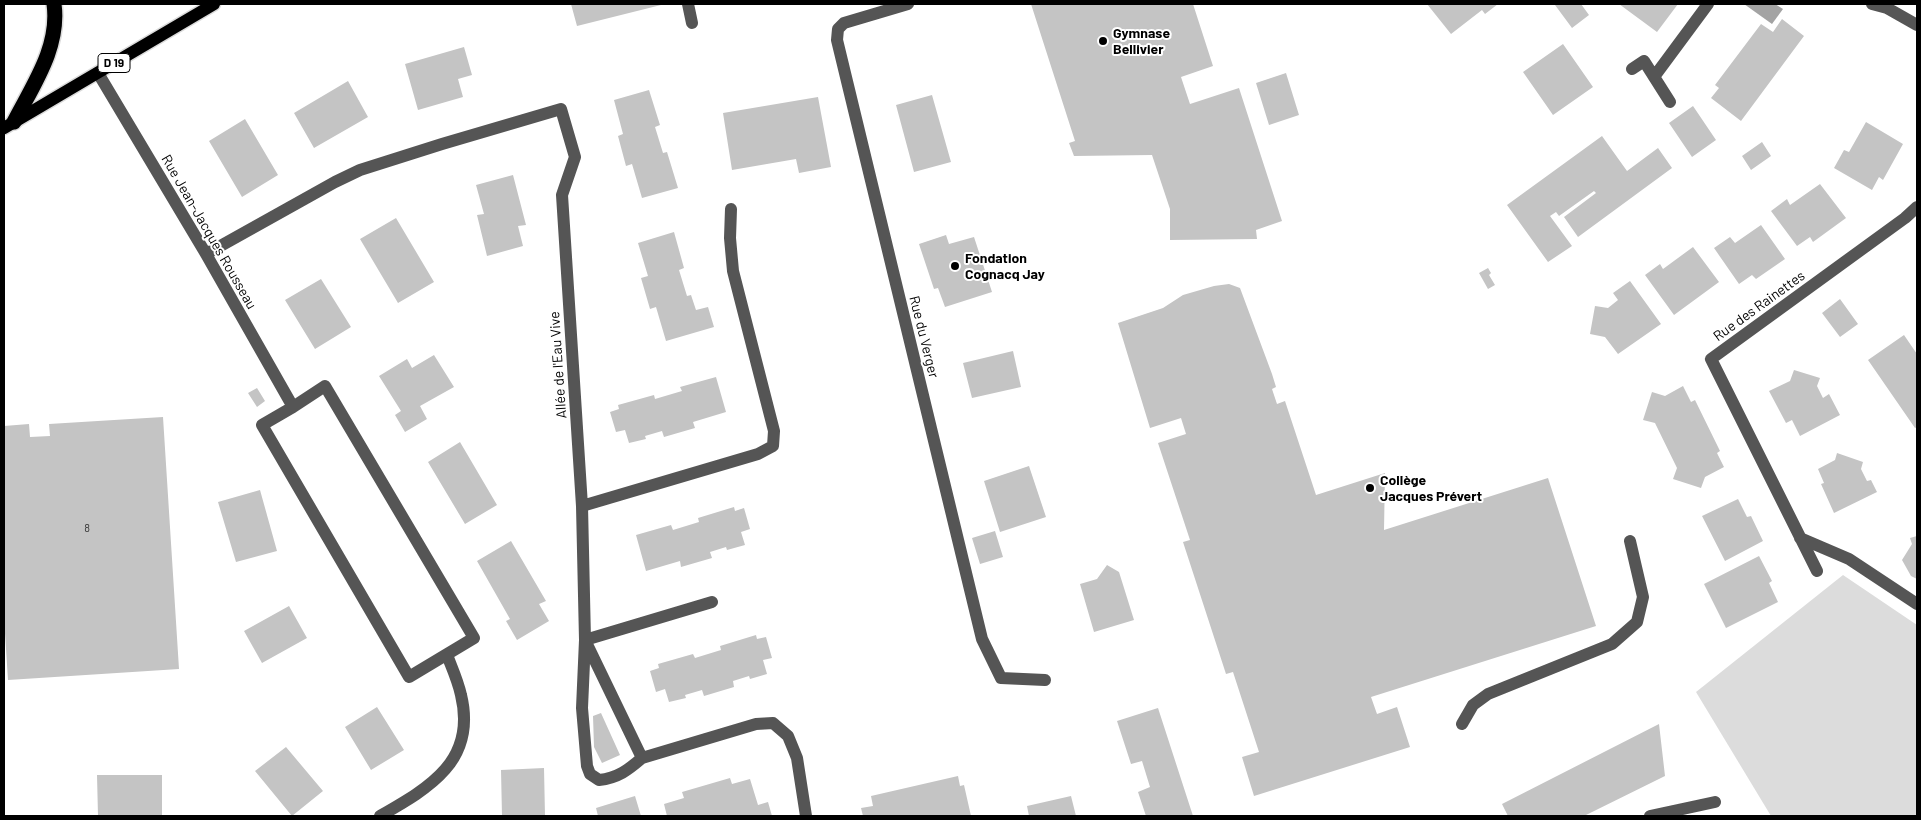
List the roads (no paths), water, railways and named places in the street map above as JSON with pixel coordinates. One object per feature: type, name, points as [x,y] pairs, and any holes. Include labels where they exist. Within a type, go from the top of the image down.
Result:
[{"type":"highway","points":[[9,125],[49,51],[55,27],[54,4]]},
{"type":"main road","name":"D 19","points":[[9,125],[214,4]]},
{"type":"street","points":[[688,4],[692,23]]},
{"type":"street","name":"Rue du Verger","points":[[908,4],[844,23],[838,29],[837,40],[982,639],[1001,678],[1045,680]]},
{"type":"street","points":[[1654,77],[1708,4]]},
{"type":"street","points":[[1872,4],[1888,8],[1917,25]]},
{"type":"street","points":[[1632,69],[1644,61],[1670,102]]},
{"type":"street","name":"Rue Jean-Jacques Rousseau","points":[[98,73],[206,254],[293,407]]},
{"type":"street","name":"Allée de l'Eau Vive","points":[[206,254],[360,170],[561,109],[575,157],[562,195],[582,506],[585,640],[642,758]]},
{"type":"street","name":"Rue des Rainettes","points":[[1817,571],[1711,359],[1905,218],[1917,207]]},
{"type":"street","points":[[582,506],[758,454],[773,446],[774,431],[733,271],[730,238],[731,209]]},
{"type":"street","points":[[325,386],[474,638],[409,677],[262,425],[293,407],[325,386]]},
{"type":"street","points":[[1800,538],[1849,559],[1917,604]]},
{"type":"street","points":[[1462,724],[1473,706],[1488,694],[1612,644],[1637,622],[1643,596],[1630,541]]},
{"type":"street","points":[[712,602],[585,640],[582,708],[587,766],[590,774],[599,780],[613,778],[626,772],[642,758],[756,724],[773,723],[788,736],[797,758],[806,816]]},
{"type":"street","points":[[380,816],[434,782],[448,766],[463,741],[465,726],[461,694],[447,655]]},
{"type":"street","points":[[1650,816],[1715,802]]},
{"type":"place","name":"Gymnase Bellivier","points":[[1103,41]]},
{"type":"place","name":"Fondation Cognacq Jay","points":[[955,266]]},
{"type":"place","name":"Collège Jacques Prévert","points":[[1370,488]]}]
